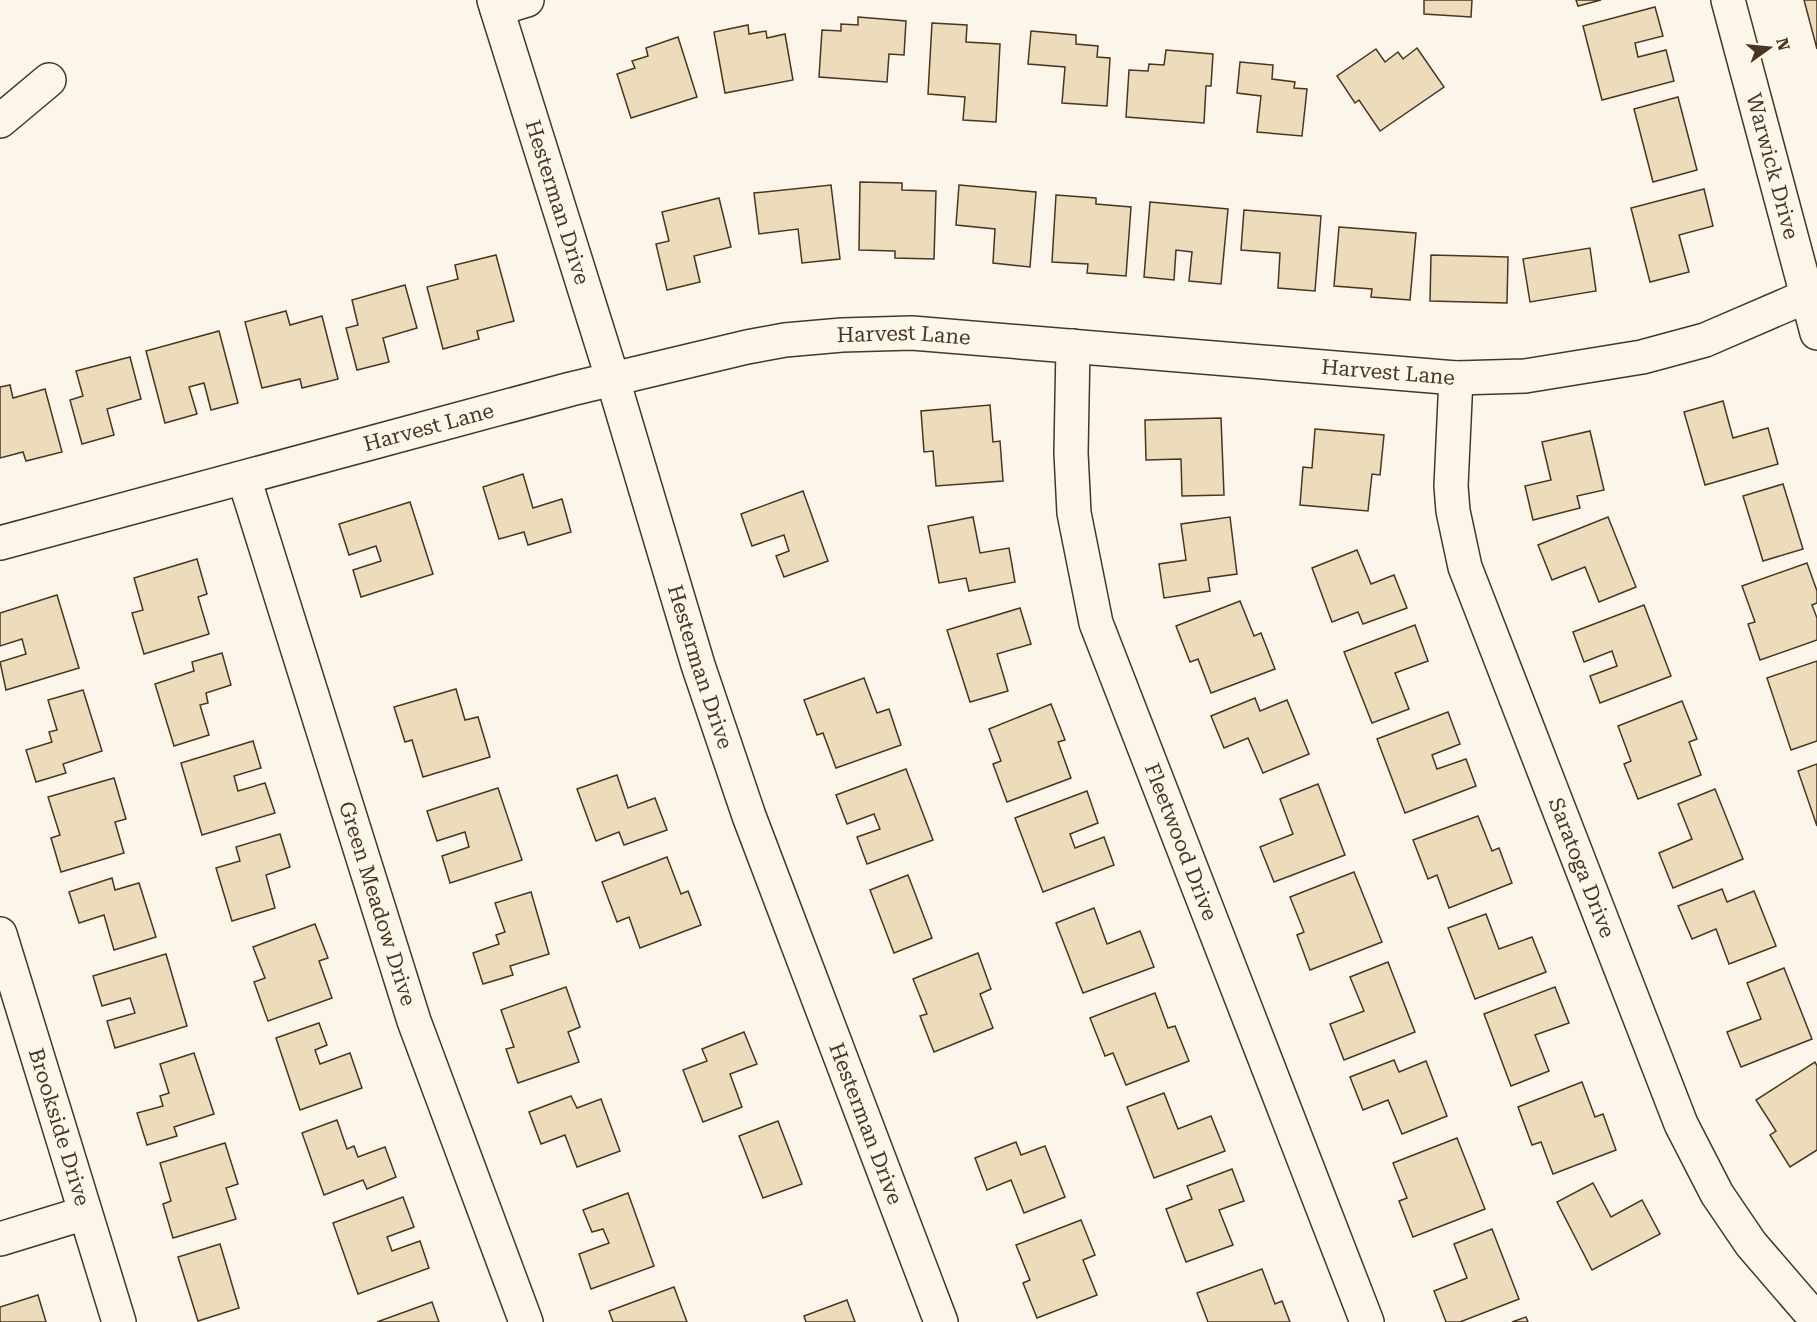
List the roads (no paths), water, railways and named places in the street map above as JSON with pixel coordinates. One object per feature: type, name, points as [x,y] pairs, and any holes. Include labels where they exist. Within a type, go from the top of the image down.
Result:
[{"type":"street","points":[[495,4],[528,0]]},
{"type":"street","name":"Warwick Drive","points":[[1728,0],[1812,293],[1817,333]]},
{"type":"street","name":"Hesterman Drive","points":[[495,4],[613,380],[698,665],[749,816],[941,1322]]},
{"type":"street","points":[[0,121],[49,80]]},
{"type":"street","name":"Harvest Lane","points":[[0,543],[571,389],[785,340],[842,335],[912,333],[1456,378],[1525,376],[1642,357],[1705,340],[1812,293]]},
{"type":"street","name":"Fleetwood Drive","points":[[1073,346],[1071,453],[1074,513],[1096,623],[1367,1322]]},
{"type":"street","name":"Saratoga Drive","points":[[1456,378],[1451,486],[1453,512],[1465,567],[1681,1124],[1717,1194],[1751,1244],[1817,1318]]},
{"type":"street","name":"Green Meadow Drive","points":[[244,478],[414,1021],[526,1322]]},
{"type":"street","name":"Brookside Drive","points":[[0,934],[118,1322]]},
{"type":"street","points":[[0,1239],[85,1213]]}]
